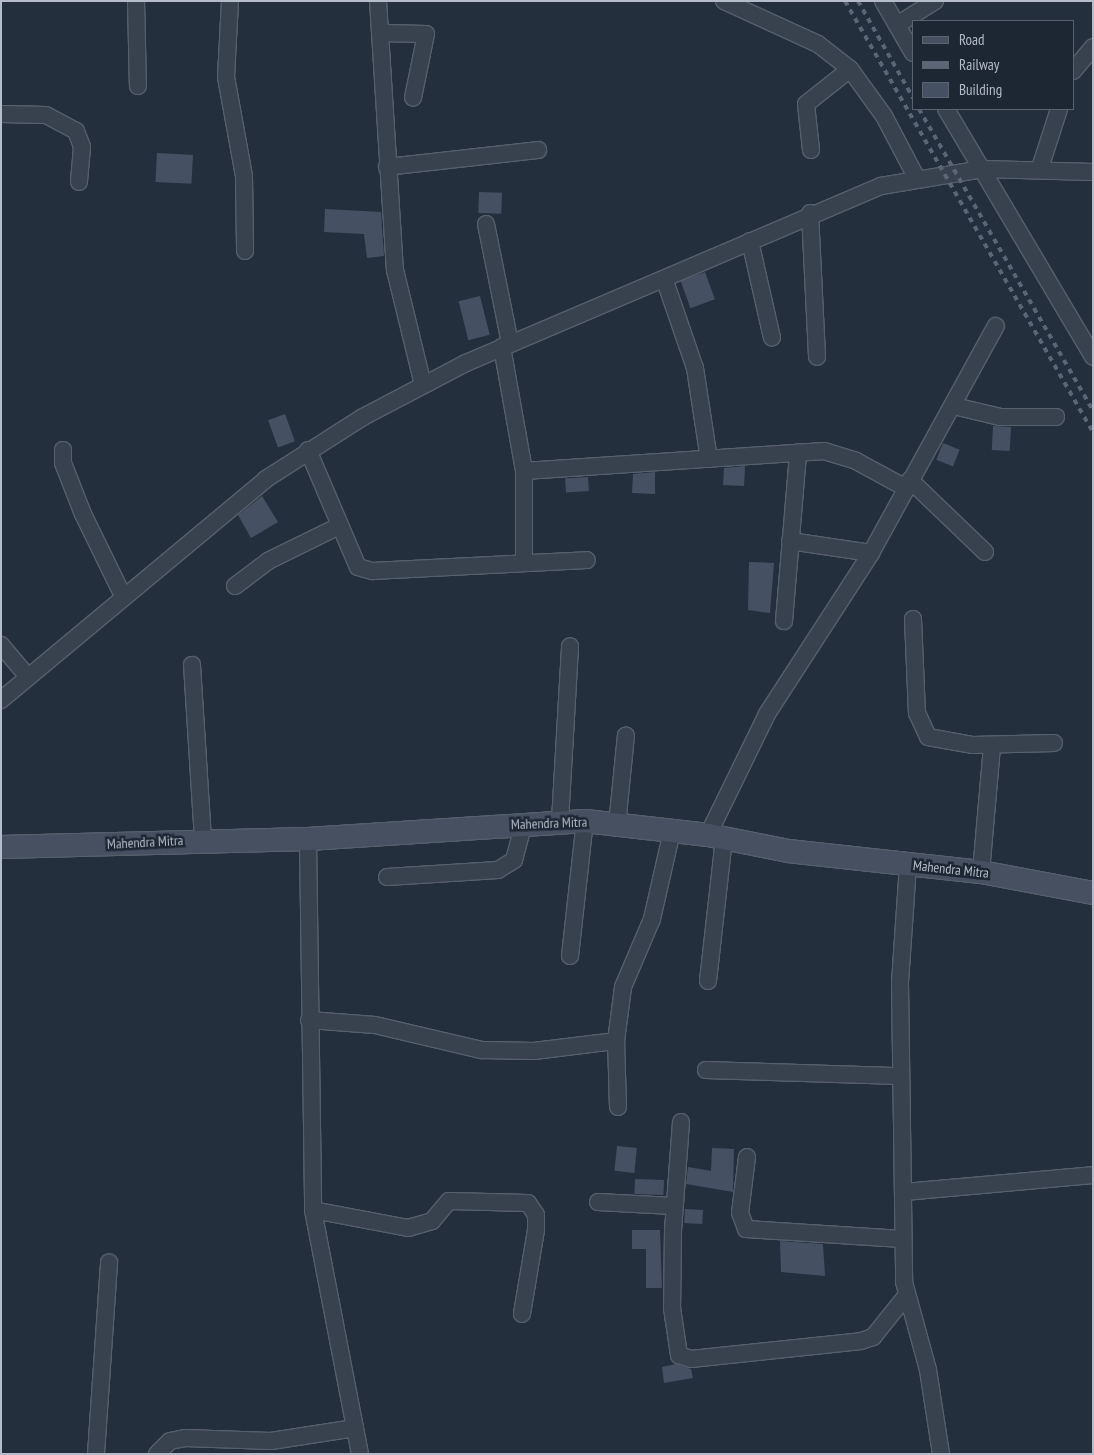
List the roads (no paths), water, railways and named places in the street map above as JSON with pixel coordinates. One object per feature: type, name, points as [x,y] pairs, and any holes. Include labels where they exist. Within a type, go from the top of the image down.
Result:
[{"type":"main road","name":"Mahendra Mitra","points":[[1,847],[203,839],[308,839],[524,823],[585,821],[672,831],[908,865],[981,872],[1093,893]]},
{"type":"street","points":[[136,1],[138,86]]},
{"type":"street","points":[[230,1],[226,77],[244,176],[245,251]]},
{"type":"street","points":[[378,1],[386,167],[399,296],[423,385]]},
{"type":"street","points":[[724,1],[818,44],[850,69],[884,116],[916,177]]},
{"type":"street","points":[[883,1],[912,50]]},
{"type":"street","points":[[897,25],[935,1]]},
{"type":"street","points":[[381,33],[426,34],[413,98]]},
{"type":"street","points":[[1074,71],[1093,47]]},
{"type":"street","points":[[811,150],[806,104],[850,69]]},
{"type":"street","points":[[947,110],[1093,357]]},
{"type":"street","points":[[1040,168],[1059,110]]},
{"type":"street","points":[[1,114],[46,115],[76,131],[82,147],[79,182]]},
{"type":"street","points":[[386,167],[538,150]]},
{"type":"street","points":[[1,700],[122,596],[266,479],[308,450],[423,385],[506,345],[665,281],[810,213],[916,177],[983,169],[1040,168],[1093,172]]},
{"type":"street","points":[[810,213],[816,357]]},
{"type":"street","points":[[486,224],[524,471],[524,560]]},
{"type":"street","points":[[750,241],[772,338]]},
{"type":"street","points":[[665,281],[695,368],[710,459]]},
{"type":"street","points":[[708,981],[716,837],[767,714],[871,553],[908,484],[954,406],[996,326]]},
{"type":"street","points":[[954,406],[1000,417],[1056,417]]},
{"type":"street","points":[[62,450],[63,463],[80,506],[122,596]]},
{"type":"street","points":[[308,450],[358,567],[372,570],[524,560],[587,560]]},
{"type":"street","points":[[524,471],[798,453],[839,454],[908,484],[985,552]]},
{"type":"street","points":[[784,621],[798,453]]},
{"type":"street","points":[[235,586],[268,561],[339,526]]},
{"type":"street","points":[[790,541],[871,553]]},
{"type":"street","points":[[913,619],[922,730],[937,742],[992,745],[1054,743]]},
{"type":"street","points":[[1,645],[28,676]]},
{"type":"street","points":[[560,821],[570,646]]},
{"type":"street","points":[[192,665],[203,839]]},
{"type":"street","points":[[617,825],[626,735]]},
{"type":"street","points":[[981,872],[992,745]]},
{"type":"street","points":[[570,956],[585,821]]},
{"type":"street","points":[[388,877],[498,870],[514,860],[524,823]]},
{"type":"street","points":[[618,1107],[616,1041],[623,987],[652,918],[672,831]]},
{"type":"street","points":[[308,839],[312,1210],[360,1454]]},
{"type":"street","points":[[908,865],[900,950],[904,1192],[902,1239],[906,1296],[928,1370],[941,1454]]},
{"type":"street","points":[[309,1020],[375,1025],[482,1050],[534,1051],[616,1041]]},
{"type":"street","points":[[706,1070],[901,1076]]},
{"type":"street","points":[[681,1122],[673,1206],[672,1308],[682,1357],[861,1341],[879,1332],[906,1296]]},
{"type":"street","points":[[747,1157],[740,1213],[746,1229],[902,1239]]},
{"type":"street","points":[[904,1192],[1093,1175]]},
{"type":"street","points":[[312,1210],[408,1228],[432,1221],[440,1206],[449,1201],[528,1203],[536,1215],[522,1314]]},
{"type":"street","points":[[598,1202],[673,1206]]},
{"type":"street","points":[[96,1454],[109,1262]]},
{"type":"street","points":[[157,1454],[170,1441],[185,1438],[271,1441],[355,1428]]},
{"type":"railway","points":[[845,1],[1093,432]]},
{"type":"railway","points":[[858,1],[912,96]]},
{"type":"railway","points":[[920,110],[1093,410]]}]
